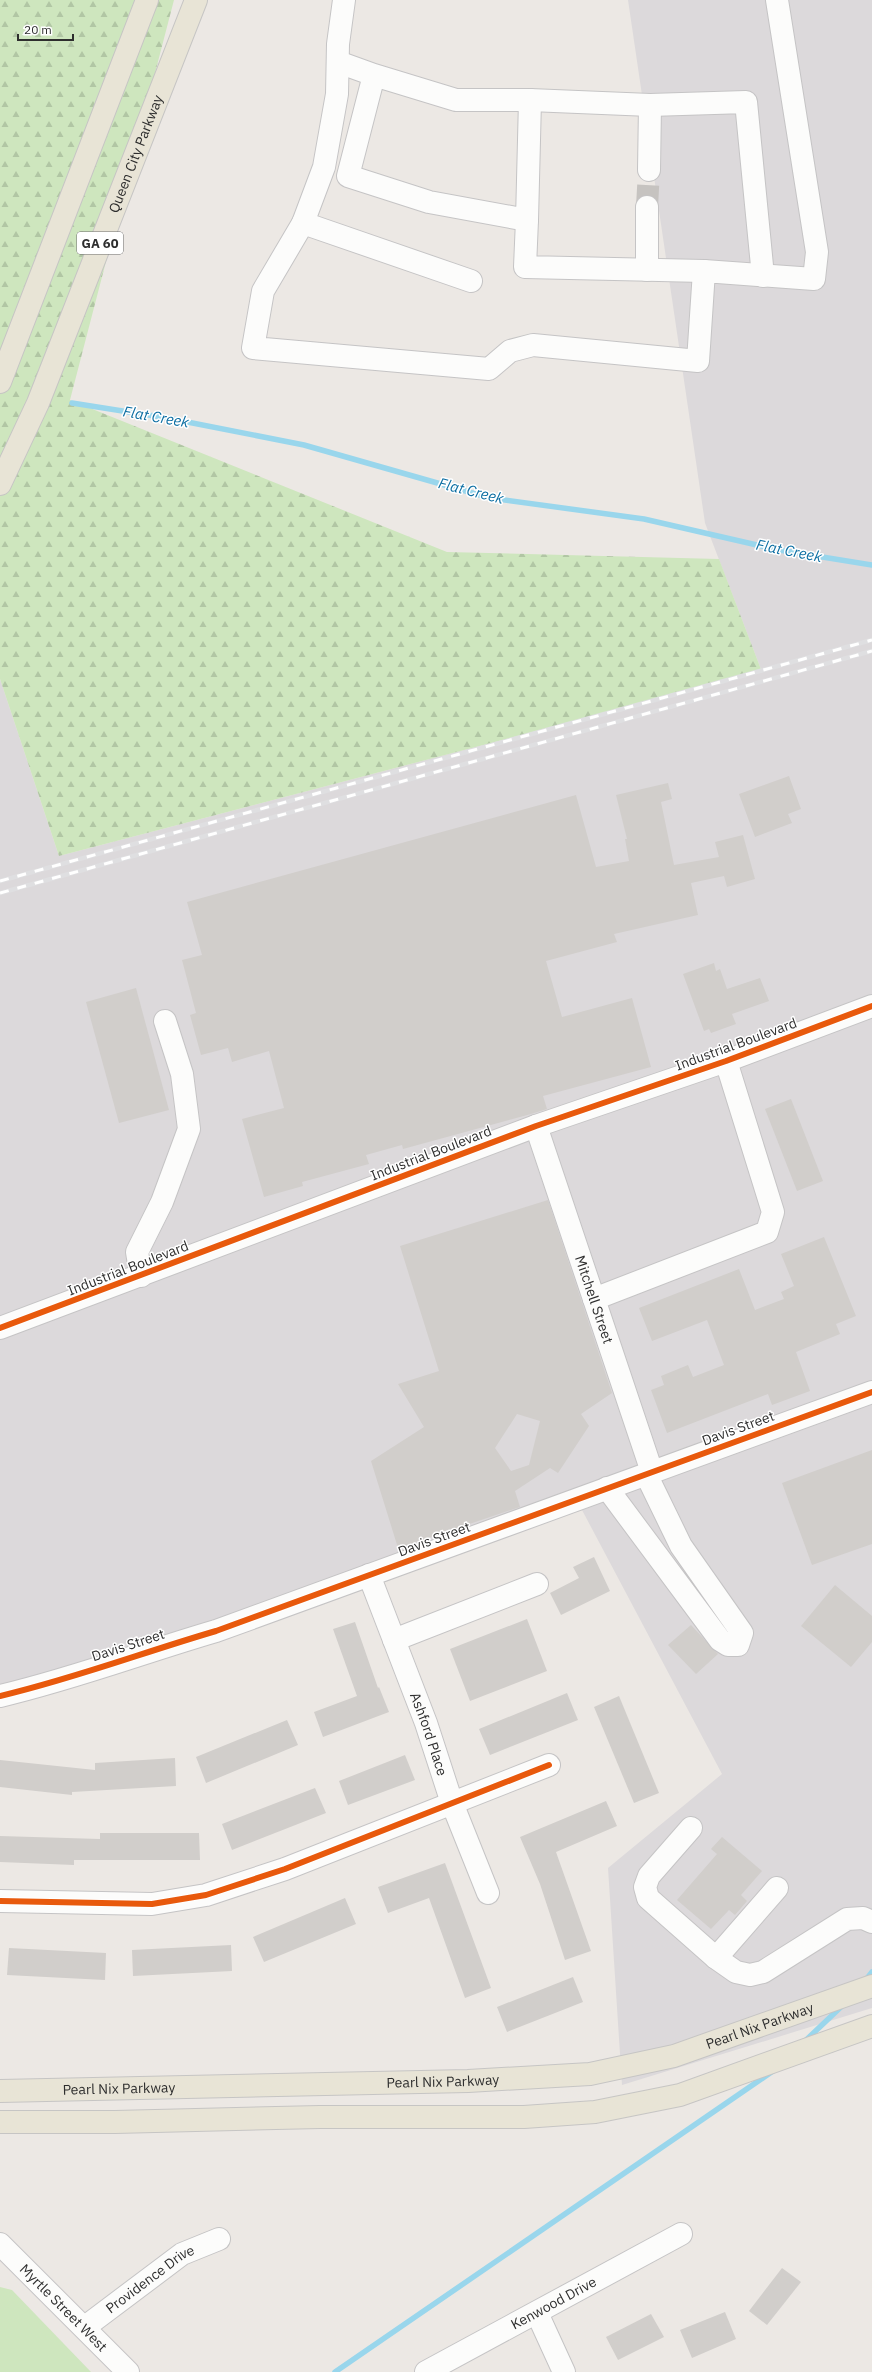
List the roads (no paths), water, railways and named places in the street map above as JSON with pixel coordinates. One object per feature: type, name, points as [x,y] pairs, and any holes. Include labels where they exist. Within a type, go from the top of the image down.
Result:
[{"type":"main road","name":"GA 60","points":[[0,382],[147,0]]},
{"type":"main road","name":"Queen City Parkway","points":[[0,484],[38,403],[196,0]]},
{"type":"main road","name":"Pearl Nix Parkway","points":[[0,2091],[468,2081],[590,2074],[674,2056],[872,1986]]},
{"type":"main road","points":[[0,2122],[115,2122],[320,2117],[524,2117],[595,2112],[680,2095],[872,2026]]},
{"type":"street","points":[[344,0],[338,62],[337,94],[324,167],[303,223],[264,291],[253,348],[489,369],[510,351],[533,345],[698,361],[704,271]]},
{"type":"street","points":[[530,100],[525,267],[704,271],[814,279],[817,252],[777,0]]},
{"type":"street","points":[[338,62],[374,76],[456,100],[530,100],[650,105],[746,102],[763,276]]},
{"type":"street","points":[[374,76],[348,176],[429,202],[527,220]]},
{"type":"street","points":[[649,170],[650,105]]},
{"type":"street","points":[[647,207],[647,270]]},
{"type":"street","points":[[303,223],[471,281]]},
{"type":"street","name":"Industrial Boulevard","points":[[0,1328],[536,1126],[726,1061],[872,1006]]},
{"type":"street","points":[[141,1276],[137,1252],[162,1202],[189,1129],[182,1074],[165,1021]]},
{"type":"street","points":[[594,1299],[767,1232],[773,1212],[726,1061]]},
{"type":"street","name":"Mitchell Street","points":[[536,1126],[594,1299],[649,1473],[681,1546],[742,1633],[738,1645],[728,1645],[720,1640],[607,1488]]},
{"type":"street","name":"Davis Street","points":[[0,1696],[41,1687],[142,1653],[216,1631],[872,1392]]},
{"type":"street","name":"Ashford Place","points":[[369,1575],[426,1723],[452,1802],[488,1893]]},
{"type":"street","points":[[394,1640],[537,1584]]},
{"type":"street","points":[[0,1901],[152,1904],[206,1895],[285,1869],[549,1765]]},
{"type":"street","points":[[691,1828],[649,1876],[646,1886],[648,1898],[716,1958],[736,1972],[750,1975],[763,1972],[847,1919],[863,1918],[872,1922]]},
{"type":"street","points":[[716,1958],[777,1888]]},
{"type":"street","name":"Kenwood Drive","points":[[426,2372],[681,2234]]},
{"type":"street","name":"Providence Drive","points":[[86,2328],[182,2254],[219,2239]]},
{"type":"street","name":"Myrtle Street West","points":[[0,2244],[86,2328],[128,2372]]},
{"type":"street","points":[[537,2313],[564,2372]]},
{"type":"waterway","name":"Flat Creek","points":[[72,403],[167,418],[304,445],[490,498],[644,519],[779,550],[872,565]]},
{"type":"waterway","points":[[865,1981],[872,1972]]},
{"type":"waterway","points":[[804,2042],[843,2005]]},
{"type":"waterway","points":[[335,2372],[773,2071]]},
{"type":"tunnel","points":[[647,207],[649,170]]},
{"type":"railway","points":[[0,881],[872,640]]},
{"type":"railway","points":[[0,893],[872,651]]}]
